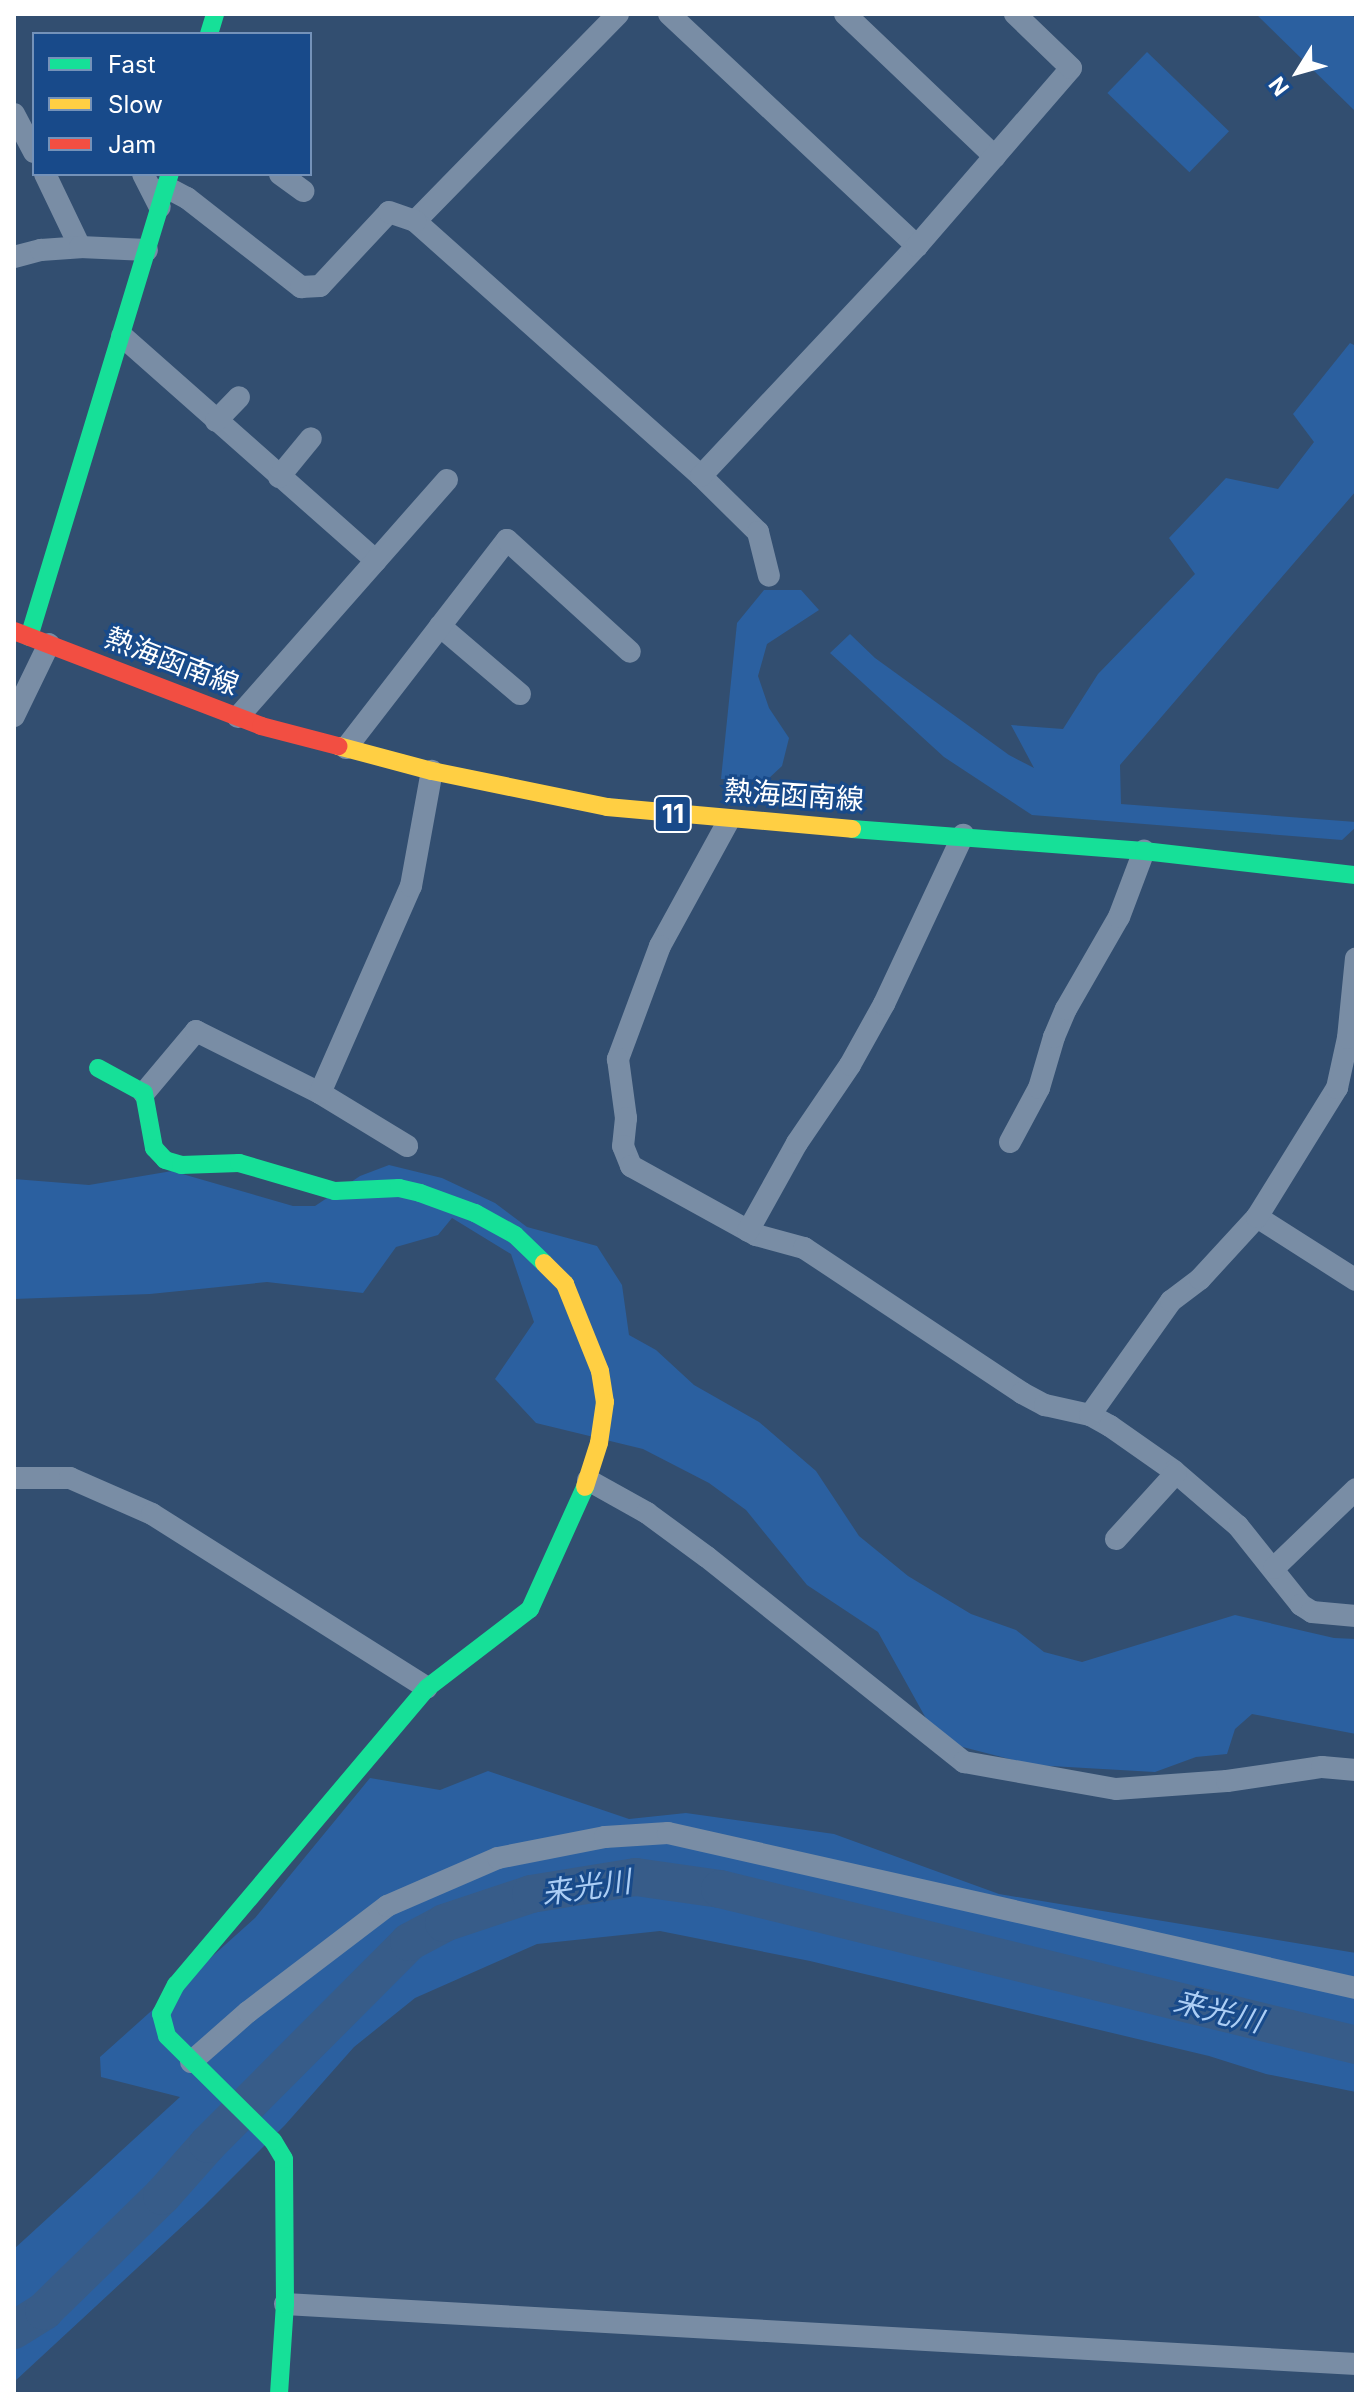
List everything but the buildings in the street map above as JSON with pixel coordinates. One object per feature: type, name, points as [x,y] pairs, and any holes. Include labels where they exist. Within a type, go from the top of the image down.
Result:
[{"type":"street","points":[[415,221],[618,14]]},
{"type":"street","points":[[669,14],[917,246]]},
{"type":"street","points":[[845,14],[995,157]]},
{"type":"street","points":[[701,476],[917,246],[1071,68],[1015,14]]},
{"type":"street","points":[[14,114],[32,148]]},
{"type":"street","points":[[46,176],[80,247]]},
{"type":"street","points":[[146,176],[165,189],[187,198],[301,287],[320,286],[389,212],[415,221],[701,476],[758,532],[769,576]]},
{"type":"street","points":[[283,176],[303,191]]},
{"type":"street","points":[[14,716],[31,637],[165,189]]},
{"type":"street","points":[[14,257],[41,250],[80,247],[147,250]]},
{"type":"street","points":[[122,336],[376,561]]},
{"type":"street","points":[[216,421],[239,397]]},
{"type":"street","points":[[279,477],[311,438]]},
{"type":"street","points":[[238,717],[447,480]]},
{"type":"street","points":[[346,748],[507,540],[630,652]]},
{"type":"street","points":[[440,626],[520,694]]},
{"type":"street","name":"熱海函南線","points":[[31,637],[238,717],[432,771],[607,807],[729,820],[963,835],[1144,851],[1356,875]]},
{"type":"street","points":[[320,1093],[411,886],[432,771]]},
{"type":"street","points":[[729,820],[660,946],[618,1059],[618,1077],[625,1102],[623,1146],[631,1166],[748,1231],[804,1248],[1022,1393],[1045,1405],[1090,1415],[1176,1473],[1238,1526],[1301,1605],[1312,1612],[1356,1616]]},
{"type":"street","points":[[748,1231],[797,1143],[850,1065],[884,1004],[963,835]]},
{"type":"street","points":[[1010,1142],[1039,1088],[1060,1023],[1119,917],[1144,851]]},
{"type":"street","points":[[1090,1415],[1171,1301],[1200,1279],[1257,1217],[1349,1081],[1356,958]]},
{"type":"street","points":[[144,1093],[196,1031],[320,1093],[407,1146]]},
{"type":"street","points":[[98,1068],[144,1093]]},
{"type":"street","points":[[144,1093],[154,1148],[165,1160],[181,1165],[239,1163],[335,1191],[399,1188],[475,1213],[515,1235],[565,1284],[600,1371],[605,1402],[599,1443],[588,1480],[530,1609],[427,1688],[176,1985],[161,2014],[167,2036],[273,2141],[284,2159],[285,2304],[279,2394]]},
{"type":"street","points":[[1257,1217],[1356,1280]]},
{"type":"street","points":[[1116,1539],[1176,1473]]},
{"type":"street","points":[[14,1478],[70,1478],[152,1514],[427,1688]]},
{"type":"street","points":[[588,1480],[647,1513],[707,1557],[964,1762],[1116,1789],[1227,1781],[1322,1767],[1356,1770]]},
{"type":"street","points":[[1274,1568],[1356,1489]]},
{"type":"street","points":[[196,2068],[248,2012],[387,1906],[498,1858],[621,1836],[668,1833],[1356,1988]]},
{"type":"street","points":[[285,2304],[1356,2364]]},
{"type":"shaded area","points":[[1256,14],[1350,14],[1356,19],[1356,112]]},
{"type":"shaded area","points":[[1147,52],[1229,131],[1189,172],[1107,93]]},
{"type":"shaded area","points":[[1350,343],[1356,346],[1356,491],[1120,765],[1121,804],[1356,822],[1356,827],[1342,840],[1032,815],[944,757],[830,653],[850,634],[875,658],[1009,755],[1034,768],[1011,725],[1063,729],[1098,674],[1195,574],[1169,538],[1226,478],[1278,489],[1314,442],[1293,414]]},
{"type":"shaded area","points":[[764,590],[801,590],[819,610],[767,644],[758,676],[769,708],[789,738],[782,766],[767,780],[721,779],[737,623]]},
{"type":"shaded area","points":[[389,1165],[442,1178],[495,1203],[527,1227],[597,1246],[622,1285],[629,1335],[656,1350],[694,1385],[759,1422],[816,1471],[859,1536],[908,1576],[971,1614],[1016,1630],[1044,1652],[1082,1662],[1235,1615],[1334,1638],[1356,1639],[1356,1734],[1252,1714],[1235,1729],[1227,1754],[1196,1757],[1155,1772],[1033,1765],[955,1745],[928,1722],[878,1632],[807,1585],[746,1510],[709,1483],[643,1449],[536,1423],[495,1379],[534,1322],[511,1254],[452,1218],[438,1235],[396,1247],[363,1293],[267,1282],[150,1294],[14,1299],[14,1179],[89,1185],[172,1171],[293,1206],[315,1206],[360,1176]]},
{"type":"shaded area","points":[[488,1771],[629,1819],[686,1813],[834,1834],[999,1894],[1356,1953],[1356,2092],[1266,2074],[1209,2056],[810,1961],[660,1931],[537,1944],[415,1998],[354,2047],[285,2125],[203,2207],[14,2382],[14,2249],[180,2097],[101,2077],[100,2057],[255,1918],[370,1778],[440,1790]]},
{"type":"waterway","name":"来光川","points":[[14,2330],[44,2311],[162,2196],[208,2144],[409,1942],[444,1923],[531,1894],[636,1877],[720,1889],[1356,2045]]},
{"type":"traffic: fast","points":[[210,32],[215,14]]},
{"type":"traffic: fast","points":[[29,637],[169,176]]},
{"type":"traffic: fast","points":[[852,829],[1144,851],[1356,875]]},
{"type":"traffic: fast","points":[[98,1068],[144,1093],[154,1148],[165,1160],[181,1165],[239,1163],[335,1191],[399,1188],[420,1193],[475,1213],[515,1235],[544,1263]]},
{"type":"traffic: fast","points":[[279,2394],[285,2304],[284,2159],[273,2141],[167,2036],[161,2014],[176,1985],[427,1688],[530,1609],[585,1487]]},
{"type":"traffic: slow","points":[[338,746],[432,771],[607,807],[852,829]]},
{"type":"traffic: slow","points":[[544,1263],[565,1284],[600,1371],[605,1402],[599,1443],[585,1487]]},
{"type":"traffic: jam","points":[[14,631],[261,726],[338,746]]}]
